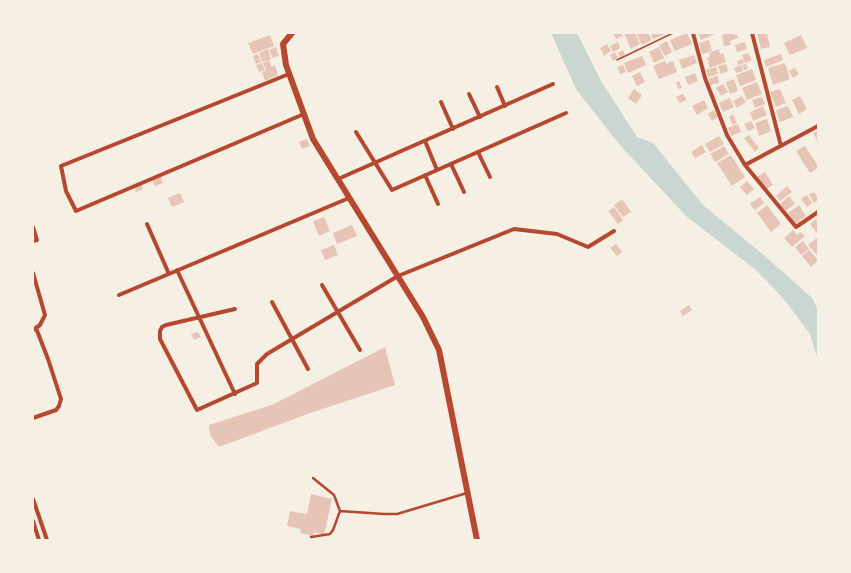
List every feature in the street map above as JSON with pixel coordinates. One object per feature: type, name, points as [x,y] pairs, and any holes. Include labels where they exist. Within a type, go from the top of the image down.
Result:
[{"type":"street","points":[[292,33],[283,44],[286,65],[313,139],[423,316],[439,350],[477,540]]},
{"type":"street","points":[[693,33],[705,78],[726,135],[745,165],[796,227],[818,212]]},
{"type":"street","points":[[752,33],[781,146]]},
{"type":"street","points":[[289,74],[61,166],[66,191],[76,211],[304,114]]},
{"type":"street","points":[[338,179],[553,84]]},
{"type":"street","points":[[497,87],[505,106]]},
{"type":"street","points":[[469,94],[480,117]]},
{"type":"street","points":[[441,102],[453,129]]},
{"type":"street","points":[[356,132],[392,190],[566,113]]},
{"type":"street","points":[[745,165],[818,126]]},
{"type":"street","points":[[425,141],[437,170]]},
{"type":"street","points":[[478,152],[490,177]]},
{"type":"street","points":[[451,164],[464,192]]},
{"type":"street","points":[[425,175],[438,204]]},
{"type":"street","points":[[119,295],[350,198]]},
{"type":"street","points":[[148,224],[169,274]]},
{"type":"street","points":[[33,227],[37,240],[33,241]]},
{"type":"street","points":[[235,310],[162,327],[160,331],[160,339],[197,410],[257,384],[257,364],[267,354],[398,276],[514,229],[557,234],[588,247],[614,231]]},
{"type":"street","points":[[177,270],[235,394]]},
{"type":"street","points":[[33,273],[35,288],[45,314],[40,325],[35,329],[48,359],[61,398],[59,406],[56,410],[33,418]]},
{"type":"street","points":[[322,284],[360,350]]},
{"type":"street","points":[[272,302],[308,369]]},
{"type":"street","points":[[33,499],[46,540]]},
{"type":"street","points":[[33,521],[39,540]]},
{"type":"lane","points":[[311,537],[330,534],[340,511],[334,495],[313,478]]},
{"type":"lane","points":[[340,511],[397,514],[467,492]]},
{"type":"path","points":[[617,60],[674,33]]},
{"type":"shaded area","points":[[551,33],[577,33],[601,81],[637,137],[653,143],[703,205],[766,257],[812,298],[818,310],[818,359],[810,334],[783,298],[755,269],[687,217],[619,144],[576,89]]},
{"type":"building","points":[[613,33],[621,33],[623,36],[616,39]]},
{"type":"building","points":[[624,33],[635,33],[640,44],[631,49]]},
{"type":"building","points":[[636,33],[648,33],[652,40],[642,45]]},
{"type":"building","points":[[651,33],[669,33],[653,39]]},
{"type":"building","points":[[687,33],[692,44],[675,51],[670,40]]},
{"type":"building","points":[[698,33],[717,33],[701,40]]},
{"type":"building","points":[[725,33],[736,33],[738,38],[730,41],[731,45],[724,46],[722,35],[726,34]]},
{"type":"building","points":[[757,33],[767,33],[770,47],[761,49]]},
{"type":"building","points":[[270,35],[274,46],[253,54],[248,43]]},
{"type":"building","points":[[801,35],[807,48],[790,55],[784,43]]},
{"type":"building","points":[[709,40],[712,51],[702,54],[699,43]]},
{"type":"building","points":[[667,41],[672,52],[665,56],[659,45]]},
{"type":"building","points":[[618,42],[620,48],[613,52],[610,46]]},
{"type":"building","points":[[745,42],[747,49],[737,52],[735,45]]},
{"type":"building","points":[[607,44],[611,51],[604,56],[600,48]]},
{"type":"building","points":[[276,47],[279,56],[273,58],[269,50]]},
{"type":"building","points":[[659,47],[664,58],[654,63],[649,52]]},
{"type":"building","points":[[268,49],[271,59],[262,62],[259,53]]},
{"type":"building","points":[[719,49],[720,54],[723,53],[726,62],[710,68],[707,58],[710,57],[709,53]]},
{"type":"building","points":[[623,50],[625,55],[620,58],[618,53]]},
{"type":"building","points":[[615,52],[618,58],[613,61],[610,55]]},
{"type":"building","points":[[748,53],[752,60],[745,63],[742,55]]},
{"type":"building","points":[[258,54],[261,62],[256,64],[253,56]]},
{"type":"building","points":[[781,54],[783,60],[766,67],[764,60]]},
{"type":"building","points":[[694,55],[697,63],[682,69],[679,60]]},
{"type":"building","points":[[642,56],[646,65],[628,73],[624,63]]},
{"type":"building","points":[[743,59],[744,63],[738,65],[737,61]]},
{"type":"building","points":[[269,60],[272,67],[275,65],[278,75],[265,81],[262,72],[266,70],[263,63]]},
{"type":"building","points":[[665,61],[666,64],[673,61],[677,72],[659,79],[653,66]]},
{"type":"building","points":[[262,63],[265,70],[259,72],[256,65]]},
{"type":"building","points":[[785,63],[790,79],[773,85],[768,68]]},
{"type":"building","points":[[726,64],[728,71],[721,74],[718,66]]},
{"type":"building","points":[[746,64],[748,69],[744,70],[742,65]]},
{"type":"building","points":[[623,65],[626,72],[620,74],[617,67]]},
{"type":"building","points":[[741,65],[743,71],[736,73],[734,68]]},
{"type":"building","points":[[716,67],[718,74],[708,77],[706,70]]},
{"type":"building","points":[[795,68],[799,74],[793,78],[789,71]]},
{"type":"building","points":[[752,69],[756,80],[740,86],[736,75]]},
{"type":"building","points":[[640,72],[645,82],[637,86],[632,76]]},
{"type":"building","points":[[695,73],[698,81],[688,85],[685,77]]},
{"type":"building","points":[[718,76],[719,83],[710,85],[709,78]]},
{"type":"building","points":[[734,79],[738,91],[730,94],[726,82]]},
{"type":"building","points":[[679,81],[682,88],[678,89],[676,82]]},
{"type":"building","points":[[757,82],[762,94],[747,100],[742,88]]},
{"type":"building","points":[[723,84],[728,92],[721,96],[716,88]]},
{"type":"building","points":[[634,89],[642,95],[636,104],[628,98]]},
{"type":"building","points":[[780,89],[786,103],[776,107],[770,92]]},
{"type":"building","points":[[683,94],[687,100],[680,103],[676,97]]},
{"type":"building","points":[[742,96],[746,102],[737,108],[733,101]]},
{"type":"building","points":[[800,96],[807,109],[799,114],[792,100]]},
{"type":"building","points":[[762,97],[765,104],[755,108],[752,100]]},
{"type":"building","points":[[730,98],[734,107],[723,112],[719,103]]},
{"type":"building","points":[[704,100],[708,108],[697,115],[692,106]]},
{"type":"building","points":[[763,106],[767,115],[753,121],[750,112]]},
{"type":"building","points":[[788,106],[793,117],[780,122],[776,110]]},
{"type":"building","points":[[714,110],[718,117],[712,121],[708,114]]},
{"type":"building","points":[[733,114],[737,123],[733,125],[729,117]]},
{"type":"building","points":[[767,119],[771,131],[759,136],[755,123]]},
{"type":"building","points":[[751,121],[755,128],[748,131],[744,124]]},
{"type":"building","points":[[738,124],[741,132],[731,136],[728,128]]},
{"type":"building","points":[[818,131],[818,142],[813,133]]},
{"type":"building","points":[[749,135],[759,148],[755,152],[744,138]]},
{"type":"building","points":[[719,136],[724,144],[710,152],[705,144]]},
{"type":"building","points":[[307,139],[310,146],[302,149],[299,142]]},
{"type":"building","points":[[702,145],[706,152],[695,158],[691,152]]},
{"type":"building","points":[[724,146],[729,154],[715,162],[710,154]]},
{"type":"building","points":[[805,146],[818,166],[818,168],[810,173],[796,151]]},
{"type":"building","points":[[731,155],[745,177],[732,186],[717,163]]},
{"type":"building","points":[[765,172],[773,185],[765,190],[757,177]]},
{"type":"building","points":[[161,177],[163,183],[155,186],[152,180]]},
{"type":"building","points":[[747,181],[754,189],[747,195],[740,187]]},
{"type":"building","points":[[141,184],[143,189],[136,192],[135,187]]},
{"type":"building","points":[[787,186],[792,192],[780,201],[776,196]]},
{"type":"building","points":[[814,192],[818,200],[814,203],[809,194]]},
{"type":"building","points":[[180,193],[184,202],[172,207],[168,198]]},
{"type":"building","points":[[807,195],[812,203],[807,207],[801,199]]},
{"type":"building","points":[[789,196],[795,204],[786,211],[780,204]]},
{"type":"building","points":[[760,197],[764,203],[755,210],[750,204]]},
{"type":"building","points":[[622,199],[631,212],[623,217],[614,205]]},
{"type":"building","points":[[767,205],[781,224],[771,232],[757,213]]},
{"type":"building","points":[[799,205],[806,216],[795,224],[788,213]]},
{"type":"building","points":[[614,207],[623,220],[618,224],[608,211]]},
{"type":"building","points":[[324,217],[330,231],[319,236],[313,221]]},
{"type":"building","points":[[818,218],[818,231],[817,233],[810,224]]},
{"type":"building","points":[[352,225],[357,236],[337,244],[333,233]]},
{"type":"building","points":[[793,230],[797,235],[800,232],[805,236],[792,247],[784,238]]},
{"type":"building","points":[[818,237],[818,256],[808,245]]},
{"type":"building","points":[[803,241],[809,249],[801,255],[795,247]]},
{"type":"building","points":[[616,244],[622,252],[617,256],[610,248]]},
{"type":"building","points":[[334,245],[338,255],[325,260],[321,250]]},
{"type":"building","points":[[809,250],[818,260],[811,267],[802,256]]},
{"type":"building","points":[[689,305],[692,310],[683,316],[680,311]]},
{"type":"building","points":[[198,332],[201,337],[194,340],[191,334]]},
{"type":"building","points":[[385,347],[395,385],[310,413],[219,447],[210,435],[209,425],[274,404]]},
{"type":"building","points":[[311,494],[332,499],[324,535],[314,532],[313,536],[300,533],[301,529],[287,526],[290,511],[307,514]]}]
